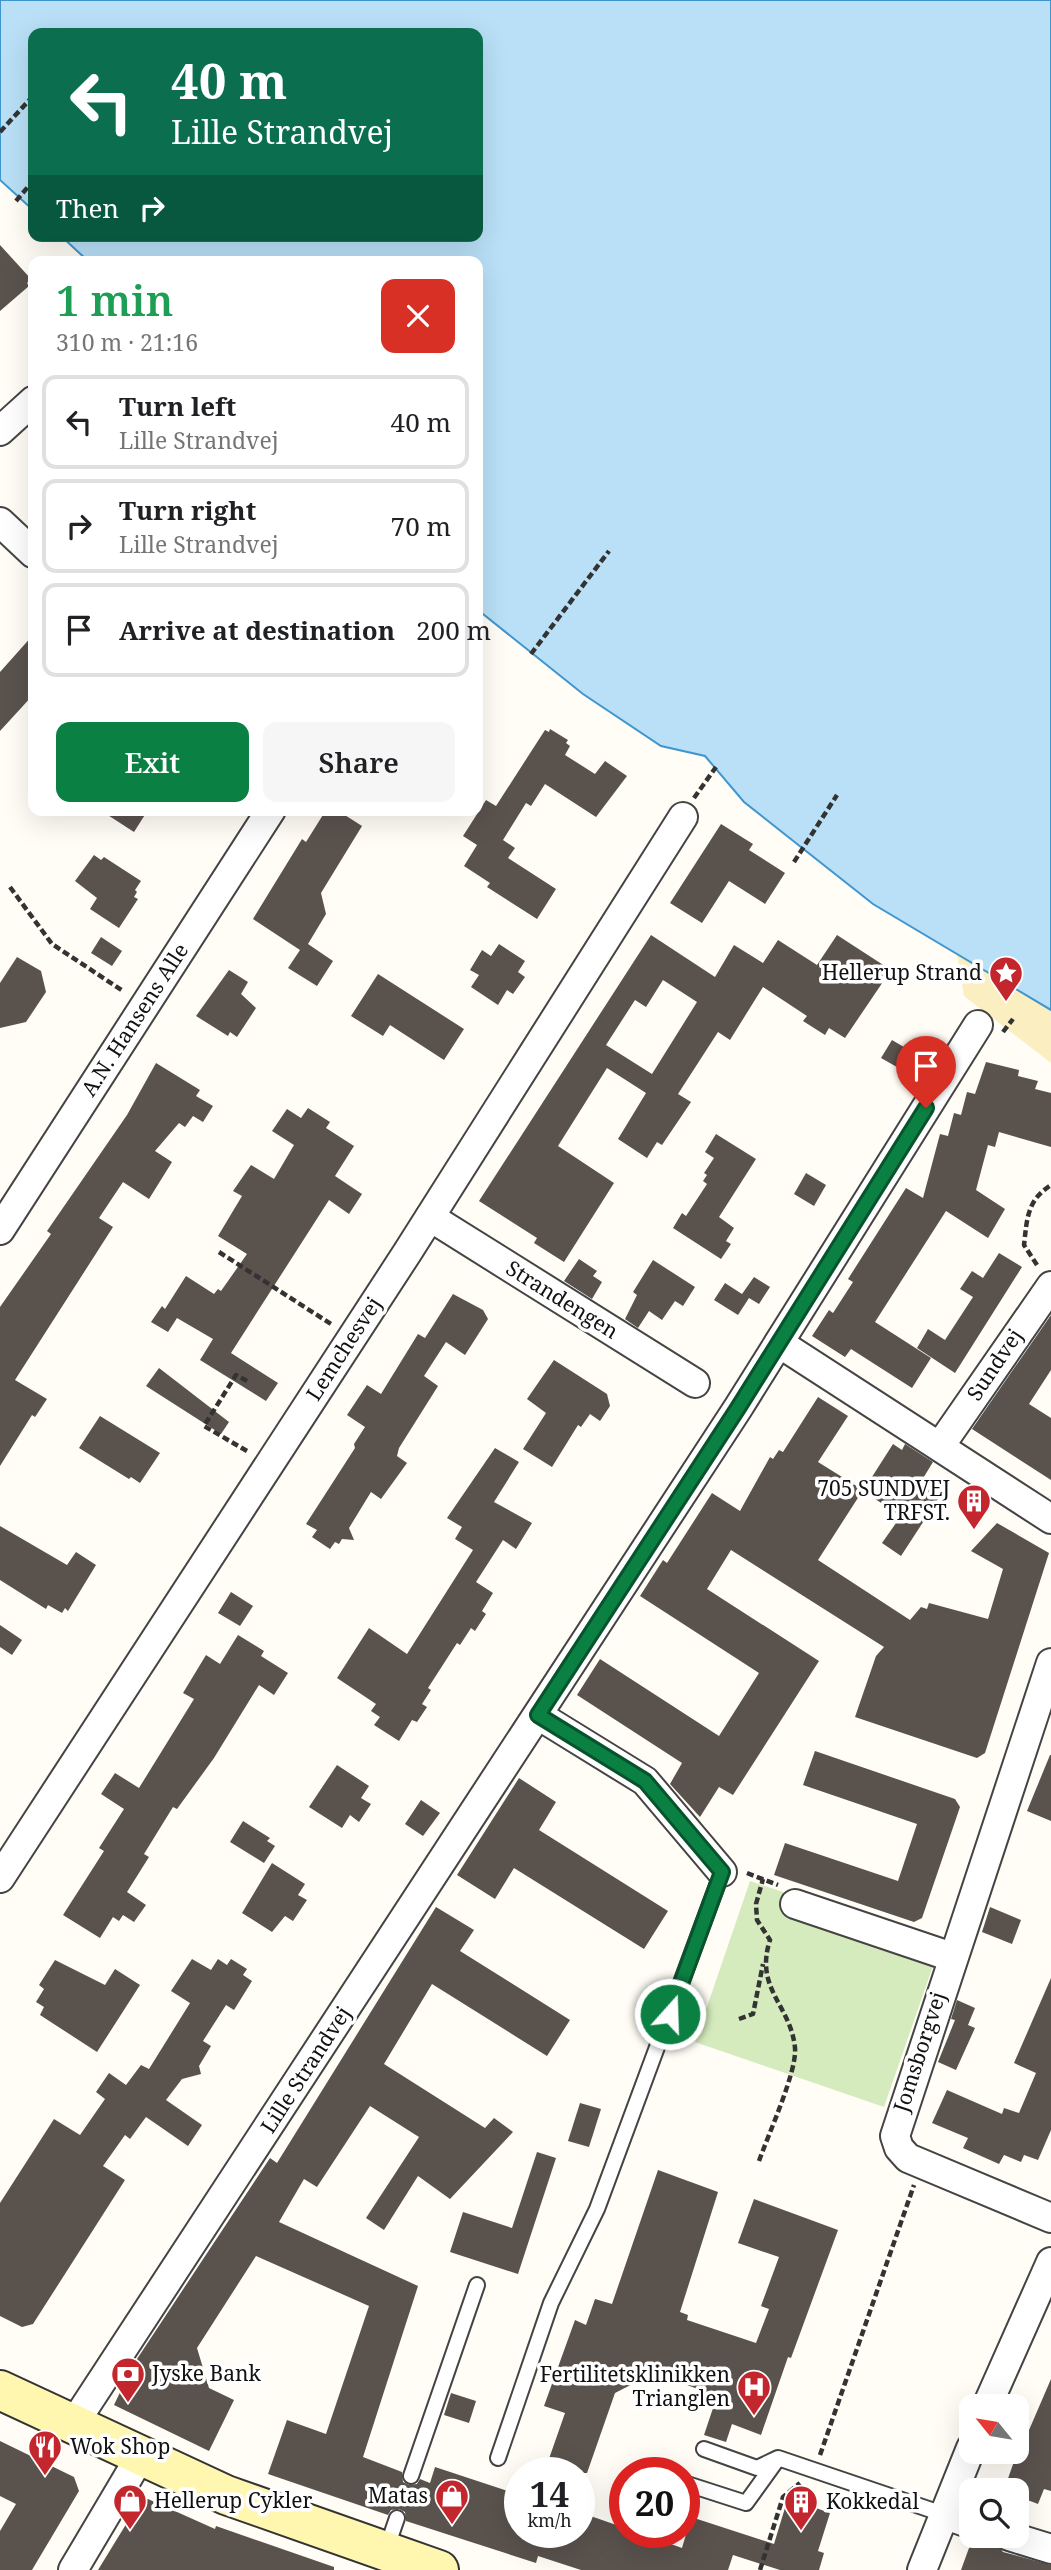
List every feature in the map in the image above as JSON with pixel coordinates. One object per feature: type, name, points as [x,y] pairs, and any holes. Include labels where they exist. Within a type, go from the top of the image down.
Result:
[{"type":"main road","points":[[0,2390],[226,2495],[391,2535],[439,2570]]},
{"type":"street","points":[[0,431],[28,406]]},
{"type":"street","points":[[0,522],[28,548]]},
{"type":"street","name":"A.N. Hansens Alle","points":[[0,1230],[267,816]]},
{"type":"street","name":"Lemchesvej","points":[[0,1878],[430,1217],[683,817]]},
{"type":"street","name":"Lille Strandvej","points":[[73,2425],[779,1343],[978,1025]]},
{"type":"street","name":"Strandengen","points":[[430,1217],[695,1383]]},
{"type":"street","name":"Sundvej","points":[[940,1446],[1050,1285]]},
{"type":"street","points":[[779,1343],[1051,1518]]},
{"type":"street","name":"Jomsborgvej","points":[[1051,1663],[896,2126],[899,2148],[921,2164],[1051,2218]]},
{"type":"street","points":[[538,1715],[645,1781],[722,1872]]},
{"type":"street","points":[[795,1904],[952,1957]]},
{"type":"street","points":[[992,2394],[1051,2262]]},
{"type":"street","points":[[73,2570],[140,2457]]},
{"type":"street","points":[[922,2570],[958,2519],[968,2464]]},
{"type":"street","points":[[1029,2542],[1051,2549]]},
{"type":"lane","points":[[498,2458],[551,2303],[597,2209],[722,1872]]},
{"type":"lane","points":[[411,2476],[477,2285]]},
{"type":"lane","points":[[704,2449],[757,2468],[778,2458],[958,2519]]},
{"type":"lane","points":[[700,2488],[746,2503],[778,2458]]},
{"type":"path","points":[[0,132],[28,101]]},
{"type":"path","points":[[16,201],[28,187]]},
{"type":"path","points":[[531,654],[609,551]]},
{"type":"path","points":[[699,791],[716,767]]},
{"type":"path","points":[[794,862],[837,796]]},
{"type":"path","points":[[10,887],[52,944],[145,1005]]},
{"type":"path","points":[[1050,1285],[1024,1245],[1028,1208],[1038,1194],[1051,1185]]},
{"type":"path","points":[[219,1252],[353,1336]]},
{"type":"path","points":[[249,1382],[236,1374],[204,1426],[269,1465]]},
{"type":"path","points":[[722,1872],[742,1871],[793,1891],[795,1904]]},
{"type":"path","points":[[739,2019],[753,2014],[757,2006],[770,1940],[757,1920],[756,1904],[763,1880]]},
{"type":"path","points":[[759,2161],[792,2066],[795,2048],[764,1960]]},
{"type":"path","points":[[760,2570],[783,2497],[815,2471],[921,2164]]},
{"type":"green space","points":[[750,1881],[789,1894],[783,1911],[934,1963],[884,2107],[695,2042]]},
{"type":"sand","name":"Hellerup Strand","points":[[957,954],[1051,1010],[1051,1063],[964,996]]},
{"type":"water","points":[[0,0],[1051,0],[1051,1010],[873,904],[744,802],[705,756],[661,746],[583,694],[483,614],[483,256],[83,256],[67,242],[483,242],[483,28],[28,28],[28,205],[0,180]]},
{"type":"building","points":[[0,245],[28,276],[28,287],[0,311]]},
{"type":"building","points":[[28,641],[28,700],[0,731],[0,672]]},
{"type":"building","points":[[550,729],[568,740],[566,743],[570,746],[565,755],[595,774],[605,761],[627,776],[596,817],[545,784],[531,806],[526,803],[503,840],[515,848],[508,858],[556,889],[537,919],[487,887],[490,883],[464,866],[477,845],[463,836],[476,816],[483,816],[486,800],[496,806],[545,730],[549,732]]},
{"type":"building","points":[[109,816],[144,816],[134,832]]},
{"type":"building","points":[[322,816],[346,816],[362,826],[321,893],[326,914],[308,944],[333,961],[317,986],[288,968],[300,950],[253,919],[302,839],[306,842]]},
{"type":"building","points":[[721,824],[753,844],[749,850],[785,873],[765,904],[729,881],[702,923],[670,903]]},
{"type":"building","points":[[94,855],[101,860],[104,857],[141,881],[135,890],[137,892],[134,897],[138,899],[119,928],[90,909],[97,898],[75,881]]},
{"type":"building","points":[[651,935],[715,977],[734,945],[763,963],[778,940],[817,965],[837,935],[891,970],[845,1038],[829,1028],[825,1035],[803,1021],[807,1016],[763,987],[730,1040],[718,1032],[678,1094],[691,1102],[662,1145],[657,1142],[647,1158],[618,1139],[646,1093],[607,1068],[558,1146],[614,1183],[564,1262],[534,1243],[537,1238],[479,1201]],"holes":[[[663,980],[697,1002],[652,1074],[606,1045],[635,1000],[646,1007]]]},
{"type":"building","points":[[101,937],[122,951],[112,966],[91,953]]},
{"type":"building","points":[[499,944],[525,961],[518,972],[525,977],[513,994],[507,990],[498,1005],[471,987],[479,975],[470,970],[482,950],[491,956]]},
{"type":"building","points":[[17,957],[41,971],[46,992],[26,1022],[0,1028],[0,983]]},
{"type":"building","points":[[229,970],[248,982],[241,994],[256,1008],[237,1037],[230,1032],[228,1036],[196,1016]]},
{"type":"building","points":[[378,974],[464,1029],[444,1060],[390,1025],[383,1036],[351,1016]]},
{"type":"building","points":[[892,1040],[914,1053],[904,1071],[881,1058]]},
{"type":"building","points":[[986,1062],[1019,1070],[1018,1076],[1038,1081],[1035,1089],[1051,1093],[1051,1147],[999,1132],[995,1147],[988,1145],[976,1190],[1005,1209],[988,1238],[946,1211],[875,1322],[931,1358],[912,1388],[851,1349],[845,1357],[812,1336],[829,1310],[833,1313],[853,1282],[848,1279],[906,1188],[923,1198],[940,1134],[948,1136],[954,1113],[961,1115],[967,1092],[975,1094]]},
{"type":"building","points":[[156,1063],[200,1090],[196,1096],[213,1106],[203,1122],[193,1116],[185,1127],[179,1123],[155,1151],[172,1162],[149,1199],[123,1182],[99,1218],[113,1227],[15,1380],[47,1399],[35,1417],[32,1415],[0,1466],[0,1307],[51,1234],[47,1231],[127,1115]]},
{"type":"building","points":[[308,1108],[330,1122],[326,1128],[354,1146],[335,1176],[362,1194],[349,1214],[329,1200],[231,1353],[278,1383],[266,1401],[200,1360],[213,1339],[177,1318],[168,1332],[151,1322],[162,1306],[165,1309],[186,1276],[214,1294],[218,1289],[221,1291],[247,1254],[218,1236],[242,1196],[233,1191],[251,1165],[274,1179],[294,1145],[272,1131],[287,1109],[301,1118]]},
{"type":"building","points":[[716,1134],[756,1159],[719,1217],[734,1228],[726,1241],[731,1244],[721,1259],[673,1228],[682,1213],[686,1216],[707,1184],[703,1181],[707,1175],[704,1173],[714,1158],[705,1152]]},
{"type":"building","points":[[806,1173],[826,1185],[814,1206],[794,1194]]},
{"type":"building","points":[[999,1253],[1022,1267],[955,1373],[917,1348],[928,1329],[945,1340],[973,1297],[960,1289],[972,1271],[983,1278]]},
{"type":"building","points":[[579,1259],[597,1271],[593,1276],[602,1282],[592,1299],[564,1281]]},
{"type":"building","points":[[653,1260],[695,1287],[683,1306],[675,1301],[662,1320],[649,1311],[638,1328],[625,1319],[637,1295],[633,1292]]},
{"type":"building","points":[[754,1277],[770,1287],[759,1304],[749,1298],[738,1315],[714,1300],[725,1283],[742,1294]]},
{"type":"building","points":[[453,1294],[483,1310],[488,1319],[465,1355],[446,1342],[424,1376],[438,1386],[399,1448],[397,1456],[407,1463],[381,1499],[371,1492],[349,1528],[354,1540],[342,1539],[339,1544],[335,1542],[330,1549],[312,1537],[317,1530],[306,1524],[355,1448],[354,1444],[365,1427],[347,1415],[367,1385],[381,1394],[418,1334],[425,1338]]},
{"type":"building","points":[[1051,1315],[1051,1370],[1029,1404],[1051,1418],[1051,1480],[972,1429]]},
{"type":"building","points":[[554,1360],[607,1394],[610,1406],[600,1421],[590,1414],[581,1427],[578,1425],[552,1467],[523,1449],[546,1413],[527,1399]]},
{"type":"building","points":[[159,1368],[229,1422],[221,1434],[146,1386]]},
{"type":"building","points":[[818,1397],[848,1416],[818,1462],[863,1490],[818,1560],[910,1620],[921,1607],[927,1609],[929,1603],[988,1619],[1003,1569],[971,1551],[997,1523],[1049,1553],[985,1753],[977,1758],[855,1717],[876,1656],[884,1647],[731,1550],[707,1589],[819,1661],[733,1795],[719,1787],[700,1817],[670,1784],[682,1763],[577,1695],[600,1659],[719,1736],[759,1673],[640,1596],[663,1560],[667,1563],[712,1493],[740,1511],[770,1457],[773,1459],[779,1450],[783,1452]]},
{"type":"building","points":[[100,1416],[160,1453],[140,1483],[79,1448]]},
{"type":"building","points":[[893,1444],[902,1450],[905,1444],[933,1462],[922,1480],[942,1493],[901,1556],[882,1543],[901,1516],[863,1491]]},
{"type":"building","points":[[495,1448],[519,1462],[494,1502],[532,1523],[516,1549],[503,1540],[476,1582],[493,1593],[482,1611],[486,1614],[475,1631],[471,1628],[460,1645],[457,1643],[428,1688],[431,1690],[422,1704],[427,1707],[417,1722],[412,1720],[399,1741],[374,1725],[380,1717],[371,1711],[376,1704],[337,1678],[369,1628],[407,1654],[473,1550],[455,1539],[462,1527],[447,1518]]},
{"type":"building","points":[[0,1526],[67,1565],[76,1552],[96,1565],[68,1611],[65,1608],[62,1613],[48,1605],[46,1609],[0,1580]]},
{"type":"building","points":[[231,1592],[253,1606],[240,1626],[218,1613]]},
{"type":"building","points":[[0,1625],[22,1640],[12,1655],[0,1647]]},
{"type":"building","points":[[238,1635],[264,1651],[261,1656],[288,1673],[274,1695],[259,1685],[214,1758],[177,1809],[173,1807],[144,1854],[149,1857],[127,1892],[146,1905],[134,1922],[123,1915],[119,1921],[113,1917],[100,1938],[63,1915],[104,1851],[99,1848],[124,1809],[101,1794],[115,1773],[139,1788],[194,1699],[183,1693],[206,1655],[220,1664]]},
{"type":"building","points":[[815,1751],[955,1799],[960,1807],[922,1918],[914,1922],[774,1875],[785,1843],[898,1881],[917,1824],[803,1785]]},
{"type":"building","points":[[1051,1755],[1051,1821],[1027,1811]]},
{"type":"building","points":[[337,1765],[369,1786],[361,1798],[371,1804],[359,1822],[350,1815],[342,1828],[309,1807]]},
{"type":"building","points":[[519,1778],[556,1802],[539,1830],[668,1911],[644,1949],[514,1868],[495,1899],[457,1875]]},
{"type":"building","points":[[421,1800],[440,1813],[423,1836],[405,1824]]},
{"type":"building","points":[[243,1821],[270,1838],[267,1841],[275,1846],[264,1863],[230,1842]]},
{"type":"building","points":[[272,1863],[305,1884],[298,1895],[307,1900],[293,1921],[285,1916],[272,1932],[242,1913]]},
{"type":"building","points":[[436,1907],[474,1930],[460,1951],[570,2020],[547,2056],[432,1984],[384,2064],[485,2128],[494,2118],[513,2132],[450,2199],[418,2176],[384,2230],[366,2218],[419,2137],[370,2106],[317,2187],[304,2179],[279,2222],[418,2286],[363,2457],[402,2472],[403,2482],[409,2485],[417,2484],[420,2479],[430,2483],[435,2467],[504,2490],[504,2548],[595,2548],[595,2518],[609,2522],[609,2548],[700,2548],[700,2520],[774,2544],[788,2498],[830,2513],[818,2551],[824,2553],[819,2570],[780,2570],[733,2555],[728,2570],[581,2570],[538,2556],[536,2563],[406,2521],[405,2512],[399,2509],[391,2510],[388,2515],[268,2474],[287,2420],[326,2434],[369,2306],[256,2256],[197,2348],[209,2388],[234,2400],[209,2451],[114,2405],[133,2365],[270,2158],[277,2163]]},
{"type":"building","points":[[990,1907],[1021,1920],[1012,1944],[982,1932]]},
{"type":"building","points":[[192,1959],[211,1970],[218,1959],[227,1965],[231,1959],[247,1969],[243,1975],[252,1981],[234,2010],[226,2005],[203,2041],[211,2046],[199,2066],[201,2074],[182,2079],[166,2100],[202,2125],[188,2146],[146,2117],[130,2139],[125,2135],[103,2166],[125,2180],[33,2324],[22,2327],[0,2316],[0,2203],[54,2119],[80,2135],[105,2099],[96,2092],[109,2073],[126,2085],[141,2065],[149,2069],[190,2003],[171,1991]]},
{"type":"building","points":[[55,1960],[105,1985],[115,1969],[140,1985],[97,2052],[40,2015],[44,2007],[36,2002],[44,1989],[39,1985]]},
{"type":"building","points":[[1051,1978],[1051,2130],[1038,2160],[1024,2155],[1021,2162],[1004,2155],[999,2164],[963,2148],[968,2138],[932,2123],[947,2090],[1002,2114],[1004,2108],[1019,2113],[1036,2073],[1014,2063]]},
{"type":"building","points":[[957,2000],[975,2008],[968,2025],[975,2028],[956,2070],[938,2062],[955,2020],[951,2019]]},
{"type":"building","points":[[580,2103],[601,2109],[589,2147],[568,2141]]},
{"type":"building","points":[[537,2152],[556,2158],[518,2274],[450,2252],[463,2212],[512,2228]]},
{"type":"building","points":[[658,2170],[718,2192],[680,2312],[688,2315],[687,2320],[756,2343],[769,2309],[761,2306],[779,2257],[738,2243],[754,2199],[838,2230],[791,2358],[788,2357],[761,2435],[732,2424],[726,2442],[704,2435],[717,2396],[654,2373],[615,2393],[593,2457],[550,2457],[565,2413],[544,2406],[575,2320],[586,2325],[595,2299],[612,2304]]},
{"type":"building","points":[[1051,2379],[1051,2491],[1044,2489],[1038,2504],[1029,2501],[1029,2478],[1008,2478],[1013,2464],[1029,2464],[1029,2430]]},
{"type":"building","points":[[451,2393],[476,2401],[469,2423],[444,2415]]},
{"type":"building","points":[[0,2441],[74,2477],[79,2491],[32,2570],[0,2570],[0,2531],[16,2504],[0,2496]]},
{"type":"building","points":[[148,2499],[215,2529],[216,2526],[334,2567],[334,2570],[98,2570],[136,2508],[134,2504]]},
{"type":"building","points":[[969,2548],[1000,2548],[1003,2552],[1051,2565],[1051,2570],[961,2570]]},
{"type":"place","name":"Hellerup Strand","points":[[1006,1003]]},
{"type":"place","name":"705 SUNDVEJ TRFST.","points":[[974,1531]]},
{"type":"place","name":"Jyske Bank","points":[[128,2404]]},
{"type":"place","name":"Fertilitetsklinikken Trianglen","points":[[754,2417]]},
{"type":"place","name":"Wok Shop","points":[[45,2477]]},
{"type":"place","name":"Matas","points":[[452,2526]]},
{"type":"place","name":"Hellerup Cykler","points":[[130,2531]]},
{"type":"place","name":"Kokkedal","points":[[801,2532]]},
{"type":"route","points":[[670,2014],[722,1872],[645,1781],[538,1715],[738,1408],[926,1108]]}]
